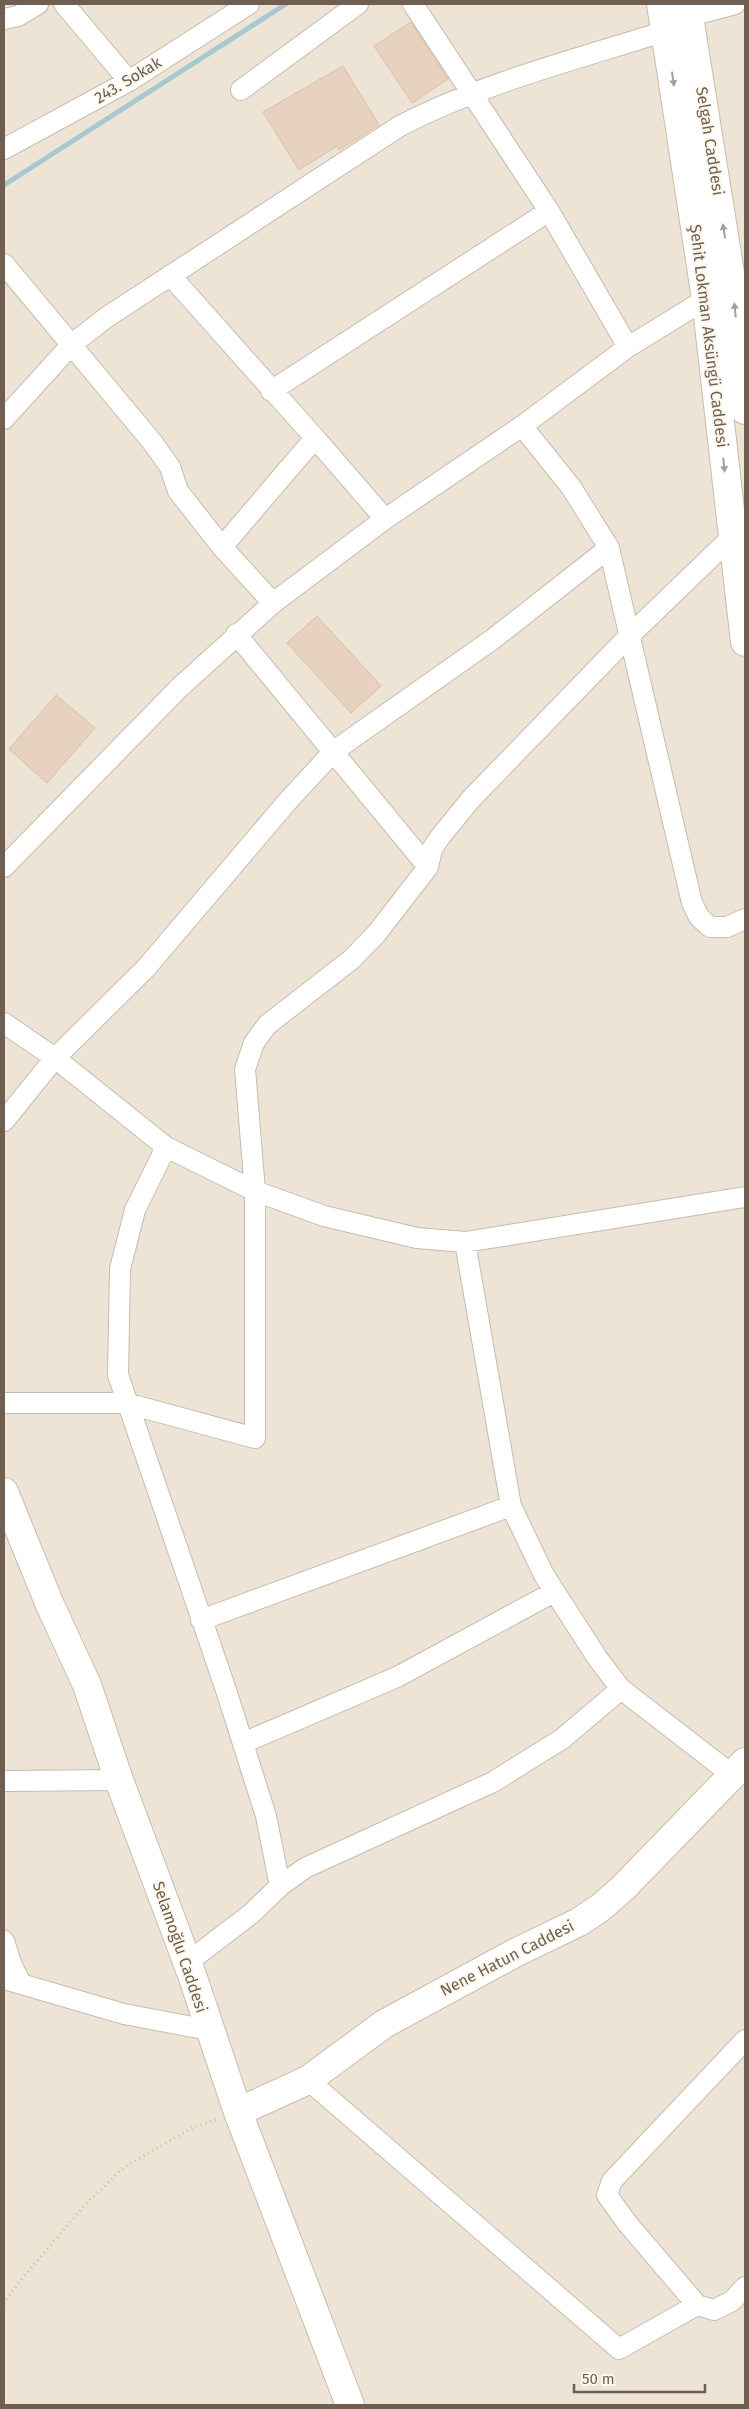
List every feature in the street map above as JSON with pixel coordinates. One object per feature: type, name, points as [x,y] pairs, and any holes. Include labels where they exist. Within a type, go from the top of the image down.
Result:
[{"type":"street","points":[[4,19],[18,16],[38,4]]},
{"type":"street","points":[[64,4],[129,81]]},
{"type":"street","name":"243. Sokak","points":[[4,149],[129,81],[249,4]]},
{"type":"street","points":[[241,90],[358,4]]},
{"type":"street","points":[[413,4],[549,211],[628,347]]},
{"type":"street","points":[[4,420],[72,344],[106,317],[400,126],[437,107],[472,93],[666,30],[660,4]]},
{"type":"street","points":[[688,10],[735,4]]},
{"type":"street","name":"Selgah Caddesi","points":[[688,10],[738,275]]},
{"type":"street","name":"Şehit Lokman Aksüngü Caddesi","points":[[666,30],[706,299],[745,642]]},
{"type":"street","points":[[271,391],[549,211]]},
{"type":"street","points":[[4,264],[153,443],[170,467],[178,491],[222,546],[273,603]]},
{"type":"street","points":[[170,275],[385,519]]},
{"type":"street","name":"Şehit Lokman Aksüngü Caddesi","points":[[738,275],[745,410]]},
{"type":"street","points":[[4,867],[179,688],[236,634],[273,603],[385,519],[522,426],[628,347],[706,299]]},
{"type":"street","points":[[522,426],[571,487],[609,548],[628,637],[692,902],[699,917],[710,927],[727,927],[745,919]]},
{"type":"street","points":[[222,546],[315,438]]},
{"type":"street","points":[[4,1402],[126,1404],[255,1438],[255,1191],[245,1069],[254,1043],[267,1025],[352,959],[377,933],[428,867],[432,849],[440,837],[471,800],[628,637],[732,537]]},
{"type":"street","points":[[4,1121],[55,1058],[146,968],[287,802],[334,751],[493,639],[609,548]]},
{"type":"street","points":[[236,634],[428,867]]},
{"type":"street","points":[[4,1023],[55,1058],[166,1147],[255,1191],[324,1216],[417,1238],[465,1242],[745,1197]]},
{"type":"street","points":[[166,1147],[135,1210],[120,1269],[118,1374],[126,1404],[243,1743],[266,1816],[280,1886]]},
{"type":"street","points":[[465,1242],[511,1506],[554,1592],[621,1689],[738,1768]]},
{"type":"street","name":"Selamoğlu Caddesi","points":[[4,1492],[50,1605],[87,1685],[119,1780],[188,1962],[209,2030],[238,2112],[350,2405]]},
{"type":"street","points":[[201,1620],[511,1506]]},
{"type":"street","points":[[243,1743],[397,1677],[554,1592]]},
{"type":"street","points":[[188,1962],[251,1914],[280,1886],[305,1868],[493,1782],[562,1739],[621,1689]]},
{"type":"street","name":"Nene Hatun Caddesi","points":[[238,2112],[308,2080],[384,2024],[600,1908],[624,1888],[738,1768]]},
{"type":"street","points":[[4,1781],[119,1780]]},
{"type":"street","points":[[4,1941],[12,1966],[13,1981],[124,2014],[209,2030]]},
{"type":"street","points":[[745,2040],[612,2181],[607,2195],[627,2223],[698,2305],[714,2310],[732,2301],[745,2287]]},
{"type":"street","points":[[308,2080],[619,2349],[698,2305]]},
{"type":"path","points":[[4,2304],[19,2282],[85,2205],[123,2168],[194,2127],[238,2112]]},
{"type":"shaded area","points":[[4,4],[745,4],[745,2405],[4,2405]]},
{"type":"building","points":[[411,22],[448,79],[412,103],[374,46]]},
{"type":"building","points":[[343,66],[379,125],[339,150],[337,146],[299,170],[263,112]]},
{"type":"building","points":[[317,616],[381,686],[351,713],[287,643]]},
{"type":"building","points":[[56,695],[95,728],[47,783],[9,749]]},
{"type":"waterway","points":[[4,185],[286,4]]}]
